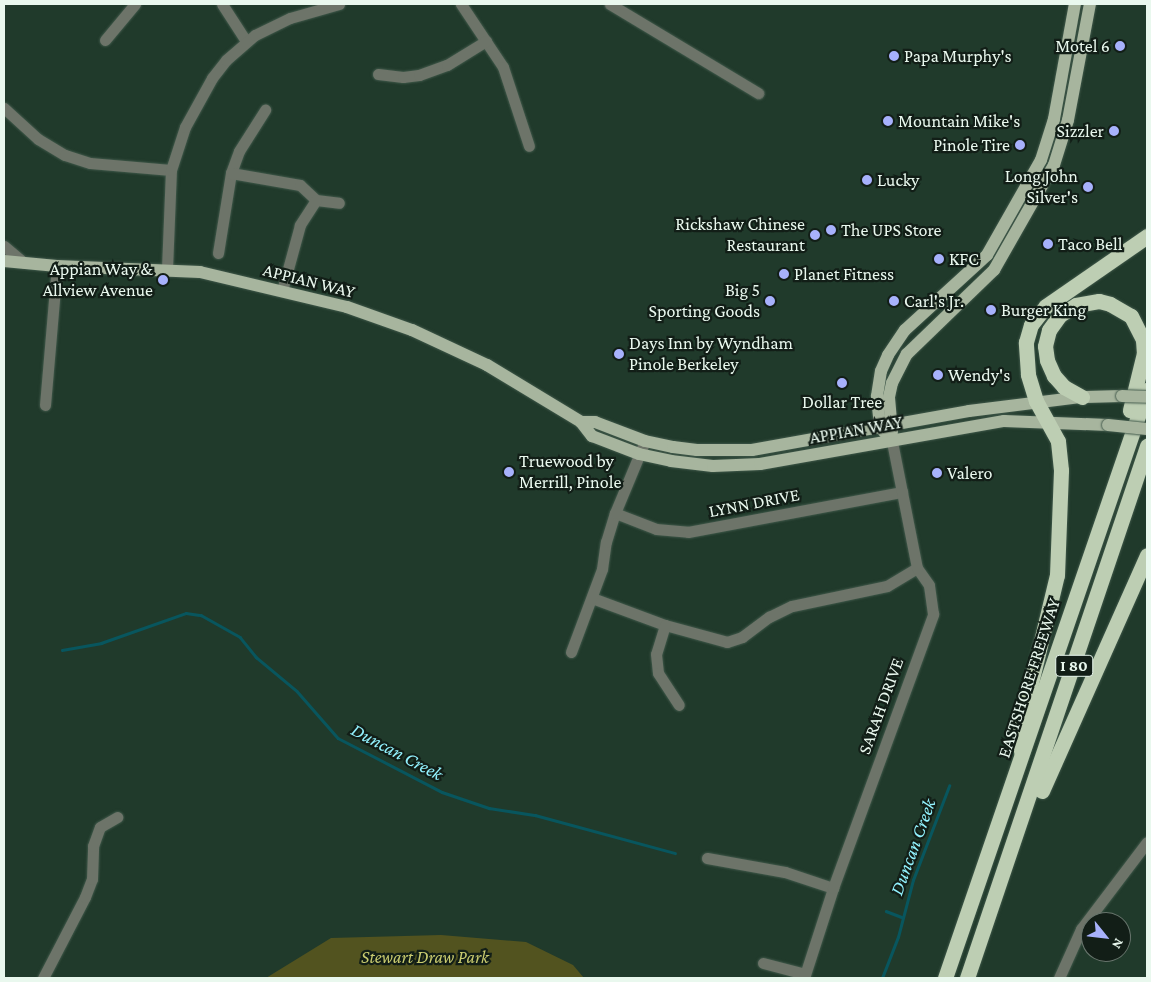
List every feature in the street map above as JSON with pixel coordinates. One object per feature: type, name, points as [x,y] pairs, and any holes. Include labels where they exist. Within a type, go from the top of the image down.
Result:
[{"type":"highway","points":[[1022,760],[1020,730],[1057,575],[1061,470],[1058,441],[1036,401],[1025,355],[1031,325],[1058,296],[1147,236]]},
{"type":"highway","points":[[1082,397],[1064,387],[1054,376],[1046,360],[1045,346],[1049,330],[1060,315],[1076,305],[1099,301],[1110,304],[1131,316],[1143,340],[1144,353],[1108,500]]},
{"type":"highway","name":"EASTSHORE FREEWAY","points":[[945,978],[1022,760],[1108,500],[1147,390]]},
{"type":"highway","name":"I 80","points":[[967,978],[1001,886],[1147,446]]},
{"type":"highway","points":[[1001,886],[1016,864],[1047,778],[1147,556]]},
{"type":"main road","points":[[892,442],[880,426],[877,396],[883,364],[905,330],[976,266],[1003,230],[1050,138],[1075,4]]},
{"type":"main road","points":[[892,442],[893,425],[889,397],[892,383],[907,354],[994,270],[1004,256],[1054,165],[1068,120],[1090,4]]},
{"type":"main road","name":"APPIAN WAY","points":[[4,260],[57,266],[167,269],[200,272],[347,307],[442,342],[495,370],[581,422],[592,436],[639,454],[694,464],[760,464],[1004,421],[1108,425],[1147,429]]},
{"type":"main road","points":[[952,310],[951,303],[972,277],[976,266]]},
{"type":"main road","points":[[918,342],[920,328],[940,309],[944,295]]},
{"type":"main road","name":"APPIAN WAY","points":[[581,422],[595,422],[645,441],[697,450],[752,450],[880,426],[1036,401],[1082,397],[1147,397]]},
{"type":"street","points":[[105,40],[135,4]]},
{"type":"street","points":[[222,4],[246,41]]},
{"type":"street","points":[[167,269],[171,170],[185,128],[197,102],[226,60],[246,41],[290,18],[339,4]]},
{"type":"street","points":[[610,4],[665,35],[758,93]]},
{"type":"street","points":[[463,5],[503,67],[528,146]]},
{"type":"street","points":[[378,74],[403,77],[419,75],[447,65],[486,41]]},
{"type":"street","points":[[4,108],[38,139],[65,155],[90,164],[171,170]]},
{"type":"street","points":[[218,253],[231,173],[239,151],[265,110]]},
{"type":"street","points":[[231,173],[300,185],[316,200],[339,203]]},
{"type":"street","points":[[282,291],[300,225],[316,200]]},
{"type":"street","points":[[4,246],[24,263]]},
{"type":"street","points":[[45,405],[57,266]]},
{"type":"street","points":[[571,652],[592,598],[615,513],[645,441]]},
{"type":"street","name":"SARAH DRIVE","points":[[805,976],[833,888],[933,614],[929,585],[917,568],[892,442]]},
{"type":"street","name":"LYNN DRIVE","points":[[615,513],[656,529],[688,532],[902,492]]},
{"type":"street","points":[[592,598],[665,625],[727,642],[742,637],[768,617],[792,606],[887,586],[917,568]]},
{"type":"street","points":[[665,625],[656,654],[658,673],[679,706]]},
{"type":"street","points":[[43,978],[85,897],[92,879],[93,846],[100,826],[117,817]]},
{"type":"street","points":[[1059,978],[1081,929],[1147,842]]},
{"type":"street","points":[[707,858],[785,872],[833,888]]},
{"type":"street","points":[[763,963],[805,976]]},
{"type":"green space","name":"Stewart Draw Park","points":[[441,935],[526,942],[573,965],[584,978],[266,978],[331,938]]},
{"type":"waterway","name":"Duncan Creek","points":[[62,650],[101,643],[186,613],[201,615],[240,637],[256,657],[297,691],[338,738],[442,792],[489,808],[535,815],[675,853]]},
{"type":"waterway","name":"Duncan Creek","points":[[882,978],[898,937],[913,880],[949,786]]},
{"type":"waterway","name":"Duncan Creek","points":[[886,911],[902,917]]},
{"type":"place","name":"Motel 6","points":[[1120,46]]},
{"type":"place","name":"Papa Murphy's","points":[[894,56]]},
{"type":"place","name":"Mountain Mike's","points":[[888,121]]},
{"type":"place","name":"Sizzler","points":[[1114,131]]},
{"type":"place","name":"Pinole Tire","points":[[1020,145]]},
{"type":"place","name":"Lucky","points":[[867,180]]},
{"type":"place","name":"Long John Silver's","points":[[1088,187]]},
{"type":"place","name":"The UPS Store","points":[[831,230]]},
{"type":"place","name":"Rickshaw Chinese Restaurant","points":[[815,235]]},
{"type":"place","name":"Taco Bell","points":[[1048,244]]},
{"type":"place","name":"KFC","points":[[939,259]]},
{"type":"place","name":"Planet Fitness","points":[[784,274]]},
{"type":"place","name":"Appian Way & Allview Avenue","points":[[163,280]]},
{"type":"place","name":"Big 5 Sporting Goods","points":[[770,301]]},
{"type":"place","name":"Carl's Jr.","points":[[894,301]]},
{"type":"place","name":"Burger King","points":[[991,310]]},
{"type":"place","name":"Days Inn by Wyndham Pinole Berkeley","points":[[619,354]]},
{"type":"place","name":"Wendy's","points":[[938,375]]},
{"type":"place","name":"Dollar Tree","points":[[842,383]]},
{"type":"place","name":"Truewood by Merrill, Pinole","points":[[509,472]]},
{"type":"place","name":"Valero","points":[[937,473]]}]
